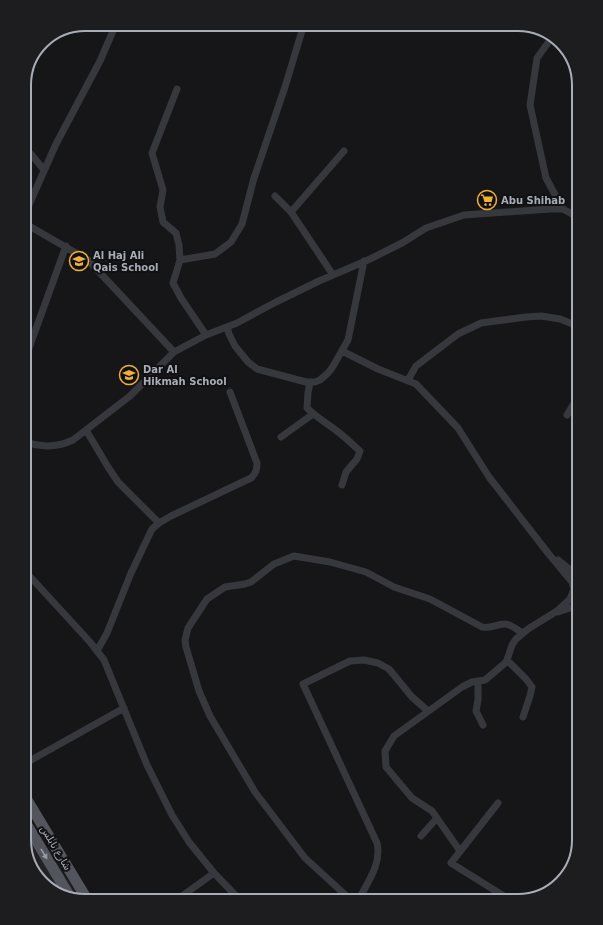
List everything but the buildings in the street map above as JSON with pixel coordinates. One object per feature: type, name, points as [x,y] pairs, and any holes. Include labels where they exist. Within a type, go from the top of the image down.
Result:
[{"type":"main road","name":"شارع نابلس","points":[[31,807],[84,894]]},
{"type":"main road","name":"شارع نابلس","points":[[31,832],[66,890]]},
{"type":"street","points":[[31,200],[56,144],[100,61],[113,31]]},
{"type":"street","points":[[180,260],[216,254],[231,242],[242,224],[254,178],[302,31]]},
{"type":"street","points":[[549,41],[537,58],[530,105],[546,178],[563,209]]},
{"type":"street","points":[[178,89],[152,153],[163,190],[160,207],[163,222],[176,233],[179,245],[180,260],[173,283],[181,298],[206,335]]},
{"type":"street","points":[[292,212],[344,151]]},
{"type":"street","points":[[31,154],[44,170]]},
{"type":"street","points":[[275,196],[292,212],[332,275]]},
{"type":"street","points":[[31,443],[37,446],[52,446],[66,443],[86,430],[130,396],[174,352],[206,335],[237,323],[283,298],[364,262],[402,243],[426,228],[464,215],[550,209],[563,209],[572,214]]},
{"type":"street","points":[[31,227],[88,260],[174,352]]},
{"type":"street","points":[[31,345],[66,246]]},
{"type":"street","points":[[227,327],[228,334],[235,346],[248,362],[257,369],[310,382],[320,380],[328,373],[342,351],[350,334],[364,262]]},
{"type":"street","points":[[408,380],[416,366],[458,334],[481,322],[541,316],[560,319],[572,324]]},
{"type":"street","points":[[342,351],[378,369],[416,384],[458,428],[489,477],[540,544],[572,582]]},
{"type":"street","points":[[310,382],[307,408],[360,451],[357,458],[346,472],[342,485]]},
{"type":"street","points":[[97,651],[107,633],[131,573],[152,529],[171,516],[255,475],[257,471],[257,463],[230,392]]},
{"type":"street","points":[[567,415],[572,407]]},
{"type":"street","points":[[281,437],[313,414]]},
{"type":"street","points":[[86,430],[118,482],[159,523]]},
{"type":"street","points":[[540,544],[572,572]]},
{"type":"street","points":[[344,894],[305,858],[255,792],[210,716],[195,680],[186,647],[186,634],[191,622],[207,598],[225,587],[252,582],[274,564],[294,556],[330,562],[366,572],[394,587],[430,598],[482,627],[491,628],[505,624],[522,633]]},
{"type":"street","points":[[31,580],[104,660],[147,765],[172,815],[189,842],[214,873],[234,894]]},
{"type":"street","points":[[553,615],[570,599],[572,594]]},
{"type":"street","points":[[460,851],[432,811],[412,798],[388,770],[385,762],[385,751],[394,736],[466,684],[485,680],[490,677],[507,660],[512,645],[522,633],[553,615],[572,608]]},
{"type":"street","points":[[362,894],[377,864],[379,850],[303,684],[350,661],[364,660],[378,663],[389,669],[412,696],[428,711]]},
{"type":"street","points":[[507,660],[532,687],[523,717]]},
{"type":"street","points":[[478,682],[478,700],[476,711],[483,725]]},
{"type":"street","points":[[31,760],[124,708]]},
{"type":"street","points":[[498,803],[451,863],[501,894]]},
{"type":"street","points":[[421,836],[437,818]]},
{"type":"street","points":[[185,894],[214,873]]},
{"type":"shaded area","points":[[31,822],[76,893],[58,887],[52,883],[38,867],[31,847]]},
{"type":"place","name":"Abu Shihab","points":[[487,200]]},
{"type":"place","name":"Al Haj Ali Qais School","points":[[79,261]]},
{"type":"place","name":"Dar Al Hikmah School","points":[[129,375]]}]
